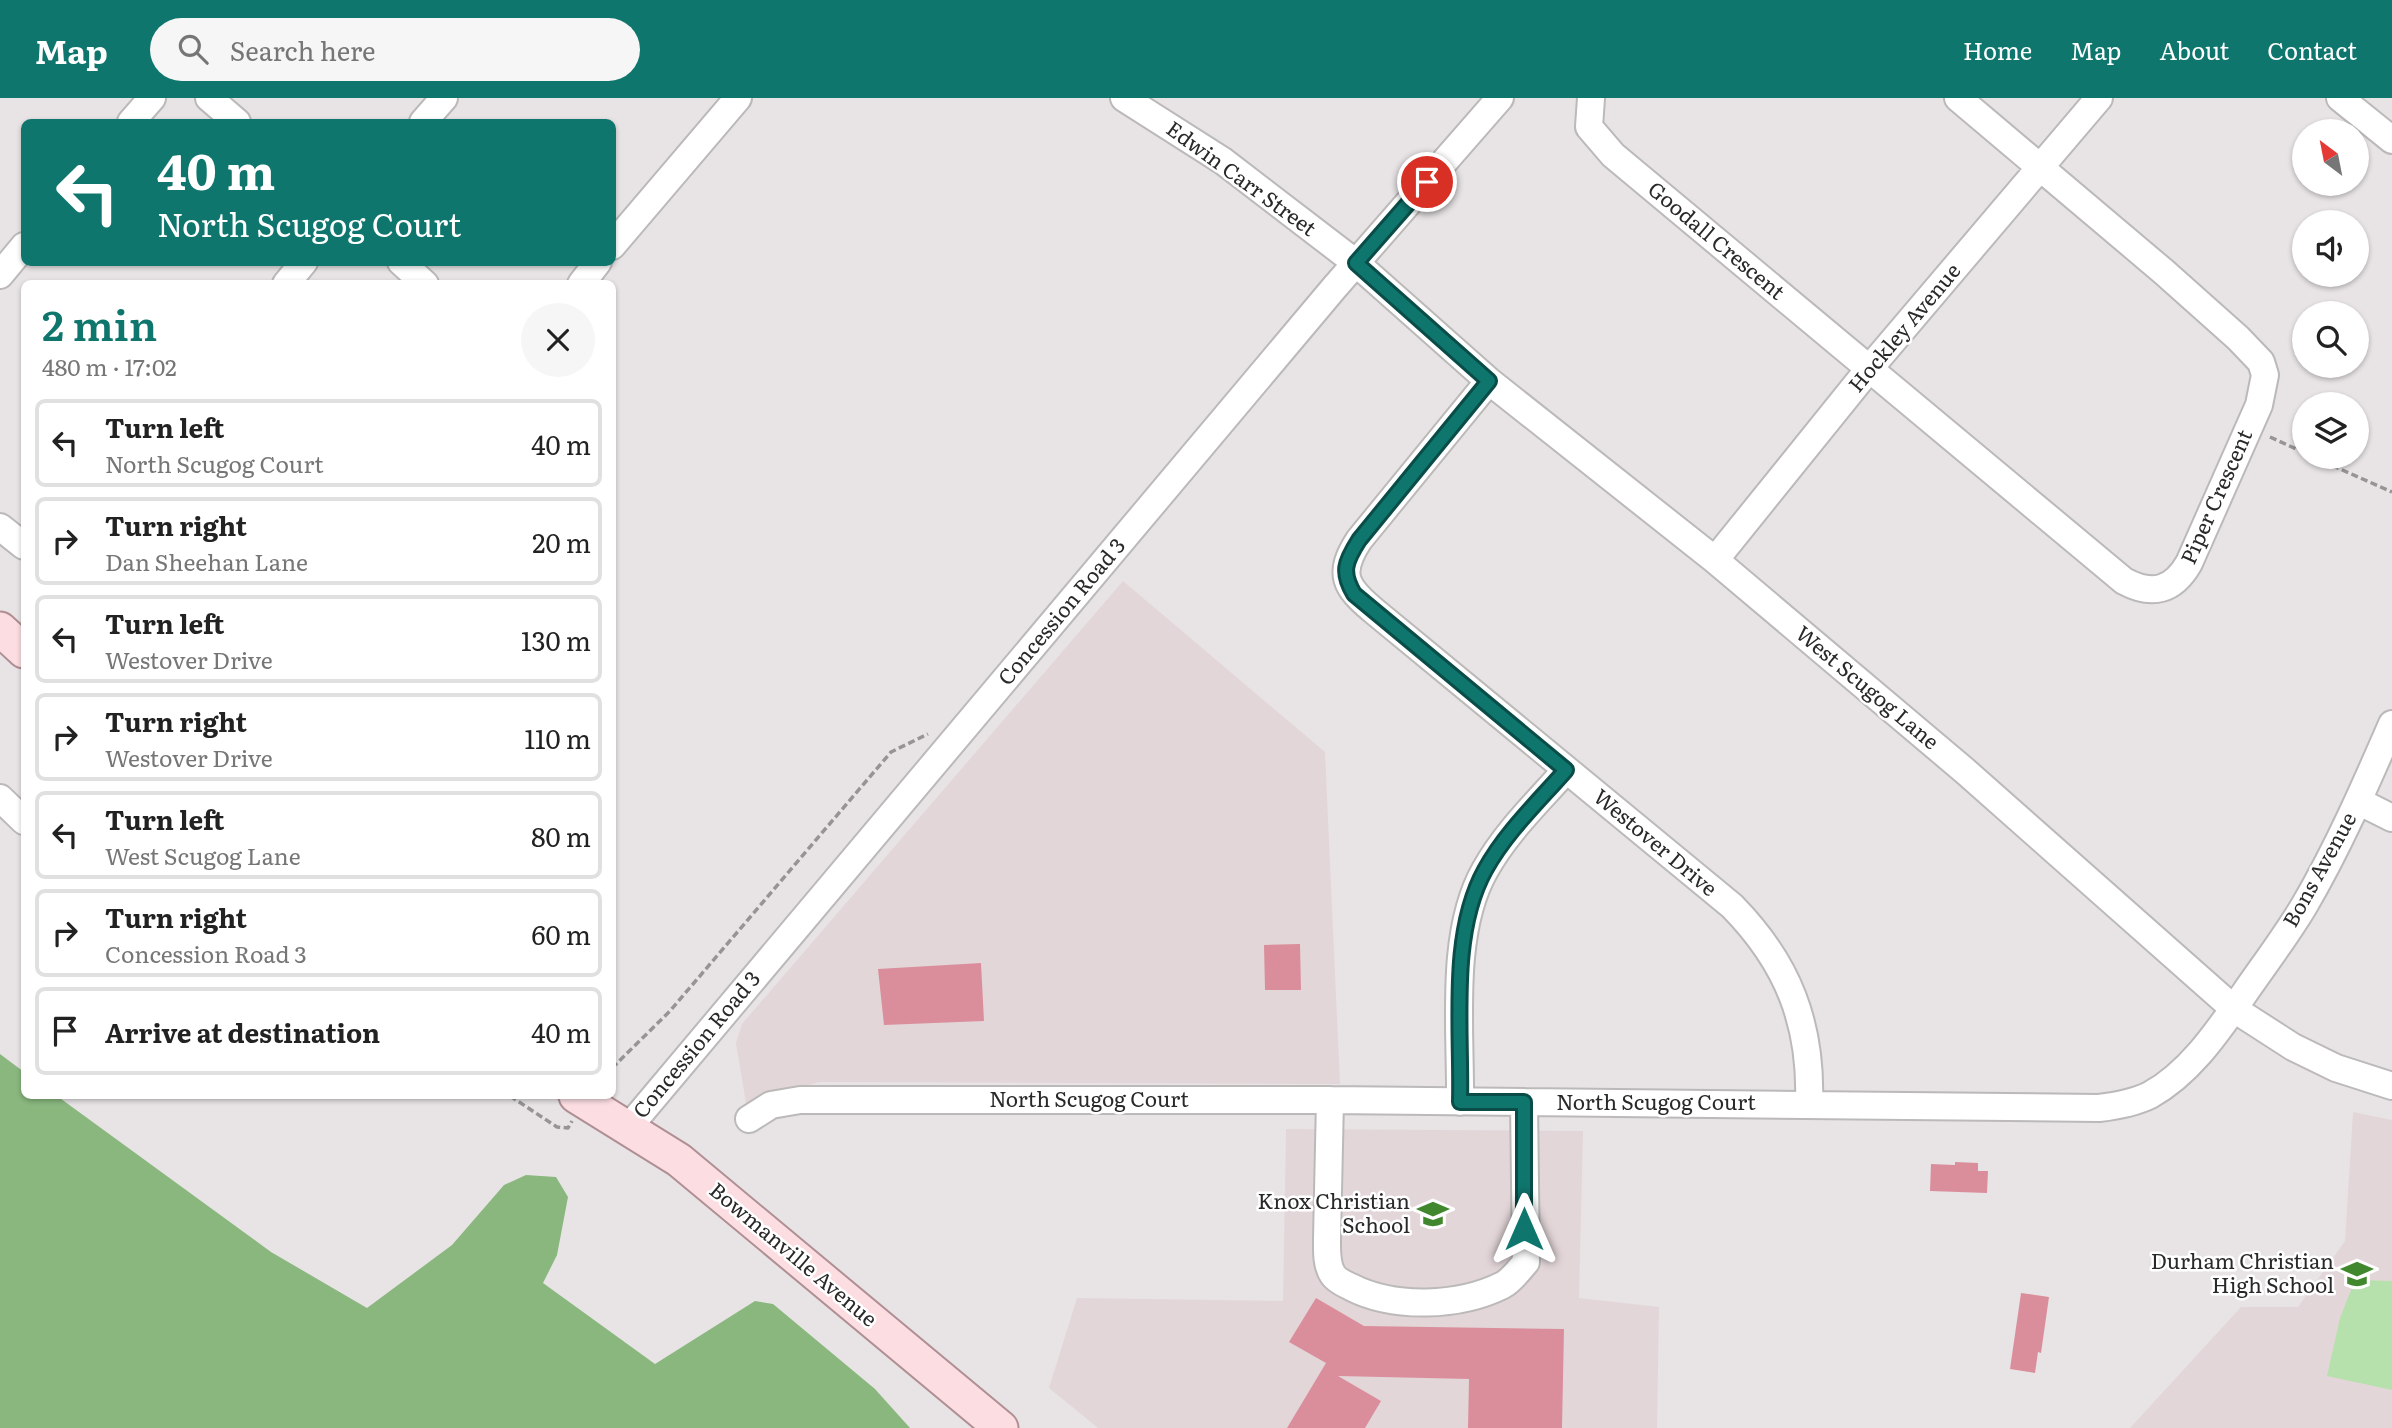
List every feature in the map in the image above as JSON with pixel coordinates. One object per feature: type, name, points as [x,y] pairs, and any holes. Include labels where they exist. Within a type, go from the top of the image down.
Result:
[{"type":"main road","points":[[0,629],[21,648]]},
{"type":"main road","name":"Bowmanville Avenue","points":[[580,1099],[679,1160],[1001,1428]]},
{"type":"street","points":[[134,119],[152,98]]},
{"type":"street","points":[[209,98],[234,119]]},
{"type":"street","points":[[426,119],[444,98]]},
{"type":"street","points":[[616,241],[738,98]]},
{"type":"street","name":"Edwin Carr Street","points":[[1124,98],[1234,169],[1356,263]]},
{"type":"street","name":"Concession Road 3","points":[[628,1128],[1356,263],[1500,98]]},
{"type":"street","name":"Goodall Crescent","points":[[1591,98],[1589,127],[1613,155],[1869,369]]},
{"type":"street","points":[[1958,98],[2040,167]]},
{"type":"street","name":"Hockley Avenue","points":[[1715,561],[1869,369],[2099,98]]},
{"type":"street","points":[[2340,98],[2392,140]]},
{"type":"street","name":"Piper Crescent","points":[[1869,369],[2124,581],[2138,589],[2150,591],[2162,588],[2183,572],[2259,405],[2265,375],[2261,362],[2245,344],[2164,272],[2040,167]]},
{"type":"street","points":[[0,275],[21,250]]},
{"type":"street","name":"West Scugog Lane","points":[[1356,263],[1489,381],[1715,561],[1965,771],[2234,1009],[2293,1047],[2336,1068],[2392,1086]]},
{"type":"street","points":[[289,280],[301,266]]},
{"type":"street","points":[[405,266],[421,280]]},
{"type":"street","points":[[584,280],[595,266]]},
{"type":"street","name":"Westover Drive","points":[[1489,381],[1359,540],[1345,569],[1347,581],[1354,594],[1732,906],[1756,930],[1787,978],[1800,1019],[1810,1080],[1809,1104]]},
{"type":"street","points":[[0,527],[21,544]]},
{"type":"street","name":"Bons Avenue","points":[[2234,1009],[2304,907],[2358,801],[2392,724]]},
{"type":"street","points":[[1460,1102],[1461,961],[1469,907],[1484,871],[1504,840],[1566,770]]},
{"type":"street","points":[[0,798],[21,818]]},
{"type":"street","points":[[2358,801],[2392,818]]},
{"type":"street","name":"North Scugog Court","points":[[750,1119],[771,1105],[800,1100],[1330,1100],[2099,1108],[2124,1105],[2149,1095],[2173,1079],[2234,1009]]},
{"type":"street","points":[[1330,1100],[1327,1261],[1333,1275],[1341,1282],[1370,1295],[1419,1301],[1466,1297],[1492,1290],[1506,1283],[1526,1262],[1524,1102]]},
{"type":"path","points":[[2270,438],[2292,447]]},
{"type":"path","points":[[2340,469],[2392,492]]},
{"type":"path","points":[[616,1064],[670,1011],[891,752]]},
{"type":"path","points":[[515,1099],[557,1127],[568,1128],[580,1099]]},
{"type":"shaded area","points":[[1123,581],[1325,752],[1340,1084],[819,1082],[746,1103],[736,1043],[742,1024]]},
{"type":"shaded area","name":"Durham Christian High School","points":[[2353,1112],[2392,1120],[2392,1428],[2130,1428],[2241,1307],[2298,1307],[2345,1241]]},
{"type":"shaded area","name":"Knox Christian School","points":[[1286,1129],[1583,1131],[1579,1298],[1659,1307],[1657,1428],[1098,1428],[1049,1388],[1077,1298],[1283,1301]]},
{"type":"green space","points":[[0,1054],[21,1070],[21,1099],[61,1099],[271,1252],[367,1308],[452,1245],[504,1185],[526,1175],[556,1177],[568,1197],[557,1255],[543,1283],[655,1364],[755,1301],[773,1304],[875,1389],[910,1428],[0,1428]]},
{"type":"green space","points":[[2355,1280],[2392,1281],[2392,1390],[2327,1376],[2340,1318]]},
{"type":"building","points":[[1300,944],[1301,990],[1265,990],[1264,945]]},
{"type":"building","points":[[981,963],[984,1021],[884,1025],[878,969]]},
{"type":"building","points":[[1955,1162],[1978,1163],[1978,1171],[1988,1171],[1987,1193],[1930,1191],[1931,1164],[1955,1165]]},
{"type":"building","points":[[2021,1293],[2049,1297],[2041,1353],[2038,1352],[2035,1373],[2010,1369]]},
{"type":"building","points":[[1316,1298],[1364,1326],[1564,1329],[1562,1428],[1468,1428],[1469,1379],[1338,1376],[1381,1401],[1365,1428],[1287,1428],[1326,1363],[1289,1342]]},
{"type":"place","name":"Knox Christian School","points":[[1433,1214]]},
{"type":"place","name":"Durham Christian High School","points":[[2357,1274]]},
{"type":"route","points":[[1427,182],[1356,263],[1489,381],[1359,540],[1345,569],[1347,581],[1354,594],[1566,770],[1504,840],[1484,871],[1469,907],[1463,934],[1460,1102],[1524,1102],[1524,1229]]}]
